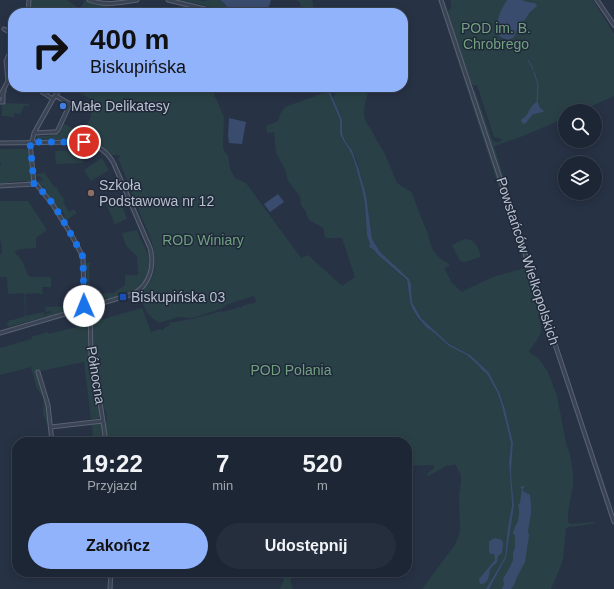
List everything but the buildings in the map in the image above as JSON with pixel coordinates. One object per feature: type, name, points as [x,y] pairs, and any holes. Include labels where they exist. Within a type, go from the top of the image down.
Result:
[{"type":"street","points":[[89,0],[100,3],[116,4],[137,0]]},
{"type":"street","points":[[168,0],[201,8]]},
{"type":"street","name":"Powstańców Wielkopolskich","points":[[441,0],[614,522]]},
{"type":"street","points":[[597,0],[614,25]]},
{"type":"street","points":[[4,29],[8,31]]},
{"type":"street","points":[[0,96],[8,81],[6,61],[8,57]]},
{"type":"street","points":[[0,102],[3,102],[3,93],[8,83]]},
{"type":"street","points":[[34,133],[53,132],[58,130],[70,104],[42,92]]},
{"type":"street","points":[[34,184],[31,142],[34,133],[58,92]]},
{"type":"street","points":[[0,143],[84,142],[95,145],[105,151],[112,159],[150,251],[152,261],[151,272],[148,279],[139,291],[128,296],[0,333]]},
{"type":"street","points":[[0,186],[37,185],[54,205],[83,257],[84,309]]},
{"type":"street","name":"Północna","points":[[90,307],[90,356],[105,437]]},
{"type":"street","points":[[38,372],[48,405],[51,437]]},
{"type":"street","points":[[50,427],[103,421]]},
{"type":"street","points":[[110,577],[110,589]]},
{"type":"green space","points":[[31,0],[67,0],[79,8],[30,8]]},
{"type":"green space","points":[[85,0],[94,4],[107,5],[107,8],[81,8]]},
{"type":"green space","points":[[181,0],[220,0],[227,8],[211,7]]},
{"type":"green space","points":[[296,0],[312,0],[314,8],[302,8],[299,1]]},
{"type":"green space","points":[[438,0],[543,313],[538,316],[541,327],[540,333],[529,352],[538,358],[548,372],[557,396],[573,473],[573,486],[568,513],[568,522],[571,524],[595,522],[566,528],[563,559],[551,589],[489,589],[506,558],[514,506],[511,473],[513,443],[503,401],[481,365],[465,352],[449,344],[421,318],[412,302],[411,284],[380,252],[372,239],[366,195],[357,161],[342,133],[342,120],[333,98],[336,92],[368,92],[365,103],[365,120],[385,154],[397,183],[412,193],[428,232],[431,247],[437,255],[449,264],[449,266],[444,268],[452,283],[462,292],[493,277],[521,269],[527,269]]},
{"type":"green space","name":"POD im. B. Chrobrego","points":[[450,0],[593,0],[614,34],[614,96],[596,104],[558,104],[558,121],[523,136],[494,146],[512,203],[472,89],[475,91],[492,139],[496,142],[502,140],[494,137],[477,85],[474,86],[471,83],[447,13],[451,6]]},
{"type":"green space","points":[[78,92],[213,92],[224,117],[223,149],[228,156],[230,169],[235,178],[246,183],[301,258],[308,255],[342,286],[355,277],[342,238],[326,238],[323,228],[309,220],[301,205],[300,197],[287,179],[286,171],[276,153],[274,132],[267,133],[266,125],[277,121],[285,107],[323,92],[328,92],[340,120],[340,134],[354,160],[362,189],[365,205],[367,235],[370,244],[369,247],[407,281],[410,302],[418,319],[449,346],[467,355],[487,374],[501,403],[511,444],[509,461],[512,502],[505,557],[486,589],[422,589],[454,546],[459,535],[459,496],[461,475],[455,464],[450,466],[448,465],[428,476],[427,475],[429,472],[434,468],[433,465],[412,466],[412,437],[106,437],[105,422],[107,421],[106,411],[93,350],[93,322],[142,308],[151,332],[160,329],[164,330],[164,328],[170,325],[169,323],[192,319],[240,307],[242,308],[242,306],[255,303],[256,301],[254,296],[228,304],[221,309],[192,318],[178,317],[159,323],[149,314],[142,302],[141,293],[147,286],[154,272],[155,256],[150,236],[133,198],[118,158],[120,157],[119,155],[112,155],[99,144],[83,139],[36,140],[38,134],[40,136],[50,136],[50,133],[56,133],[59,135],[64,124],[82,133],[91,117],[91,99]]},
{"type":"green space","points":[[4,103],[29,104],[28,107],[25,105],[20,114],[14,113],[14,117],[2,116],[2,106]]},
{"type":"green space","points":[[0,149],[27,149],[30,153],[31,182],[8,182],[8,184],[0,184]]},
{"type":"green space","points":[[83,150],[83,163],[56,164],[55,151]]},
{"type":"green space","points":[[102,158],[109,170],[91,181],[84,170]]},
{"type":"green space","points":[[44,172],[55,188],[57,186],[57,189],[65,200],[63,202],[69,212],[74,209],[77,213],[66,220],[62,217],[65,216],[61,209],[57,211],[46,193],[48,192],[36,181],[43,181],[41,177],[37,176],[36,174]]},
{"type":"green space","points":[[119,198],[127,219],[115,224],[106,204]]},
{"type":"green space","points":[[0,201],[28,201],[47,230],[36,238],[36,248],[19,249],[14,251],[23,262],[28,275],[31,277],[51,277],[51,287],[42,287],[43,294],[25,294],[26,316],[44,312],[45,317],[8,327],[7,323],[10,320],[25,316],[24,293],[8,294],[7,277],[0,277],[0,254],[2,254],[0,241]]},
{"type":"green space","points":[[137,230],[149,256],[149,272],[144,281],[136,289],[129,293],[120,294],[113,298],[93,301],[93,303],[87,305],[85,304],[85,288],[87,288],[86,263],[90,263],[90,294],[113,293],[125,285],[125,275],[138,275],[137,256],[126,246],[122,233]]},
{"type":"green space","points":[[464,239],[471,240],[476,244],[481,257],[464,262],[460,261],[452,245]]},
{"type":"green space","points":[[73,304],[81,304],[82,306],[46,317],[46,314],[51,313],[50,311],[46,312],[45,307],[73,306]]},
{"type":"green space","points":[[89,324],[89,353],[101,414],[98,418],[91,419],[84,362],[36,372],[45,399],[48,426],[43,414],[44,398],[37,389],[31,367],[0,375],[0,348],[32,339],[31,337],[48,332],[49,334]]},
{"type":"green space","points":[[102,424],[103,437],[93,437],[92,425]]},
{"type":"green space","points":[[285,577],[292,577],[291,583],[293,589],[280,589]]},
{"type":"water","points":[[220,0],[271,0],[268,8],[227,8]]},
{"type":"water","points":[[507,0],[522,0],[534,3],[537,6],[519,25],[514,37],[509,40],[502,38],[498,34],[497,29],[497,23],[501,10]]},
{"type":"water","points":[[328,92],[330,92],[342,120],[342,133],[345,141],[352,150],[359,170],[366,195],[372,239],[380,252],[409,279],[411,284],[412,302],[421,318],[449,344],[470,355],[489,373],[500,394],[505,409],[513,443],[511,473],[514,506],[506,558],[489,589],[486,589],[505,557],[512,505],[509,461],[511,444],[501,403],[487,374],[467,355],[449,346],[427,328],[418,318],[410,302],[407,280],[369,247],[370,244],[367,235],[365,205],[362,189],[354,160],[340,134],[340,120]]},
{"type":"water","points":[[536,102],[544,111],[533,114],[525,124],[522,123],[521,120],[527,115],[530,108]]},
{"type":"water","points":[[229,118],[246,122],[242,144],[229,143]]},
{"type":"water","points":[[278,194],[284,202],[270,212],[264,204]]},
{"type":"water","points":[[525,486],[523,491],[530,495],[531,513],[525,562],[511,589],[502,589],[504,584],[503,579],[513,560],[515,535],[513,532],[519,517],[518,505],[520,503],[522,489],[520,487]]},
{"type":"water","points":[[495,538],[502,541],[502,553],[498,556],[497,562],[490,569],[487,581],[480,584],[479,579],[495,560],[494,554],[489,552],[489,542]]},
{"type":"waterway","points":[[528,60],[533,70]]},
{"type":"waterway","points":[[534,72],[538,85],[537,103]]},
{"type":"place","name":"Małe Delikatesy","points":[[63,106]]},
{"type":"place","name":"Szkoła Podstawowa nr 12","points":[[91,193]]},
{"type":"place","name":"Biskupińska 03","points":[[123,297]]},
{"type":"route","points":[[84,142],[30,142],[34,184],[37,185],[54,205],[83,257],[84,306]]},
{"type":"park label","name":"ROD Winiary","points":[[203,240]]},
{"type":"park label","name":"POD Polania","points":[[291,370]]}]
